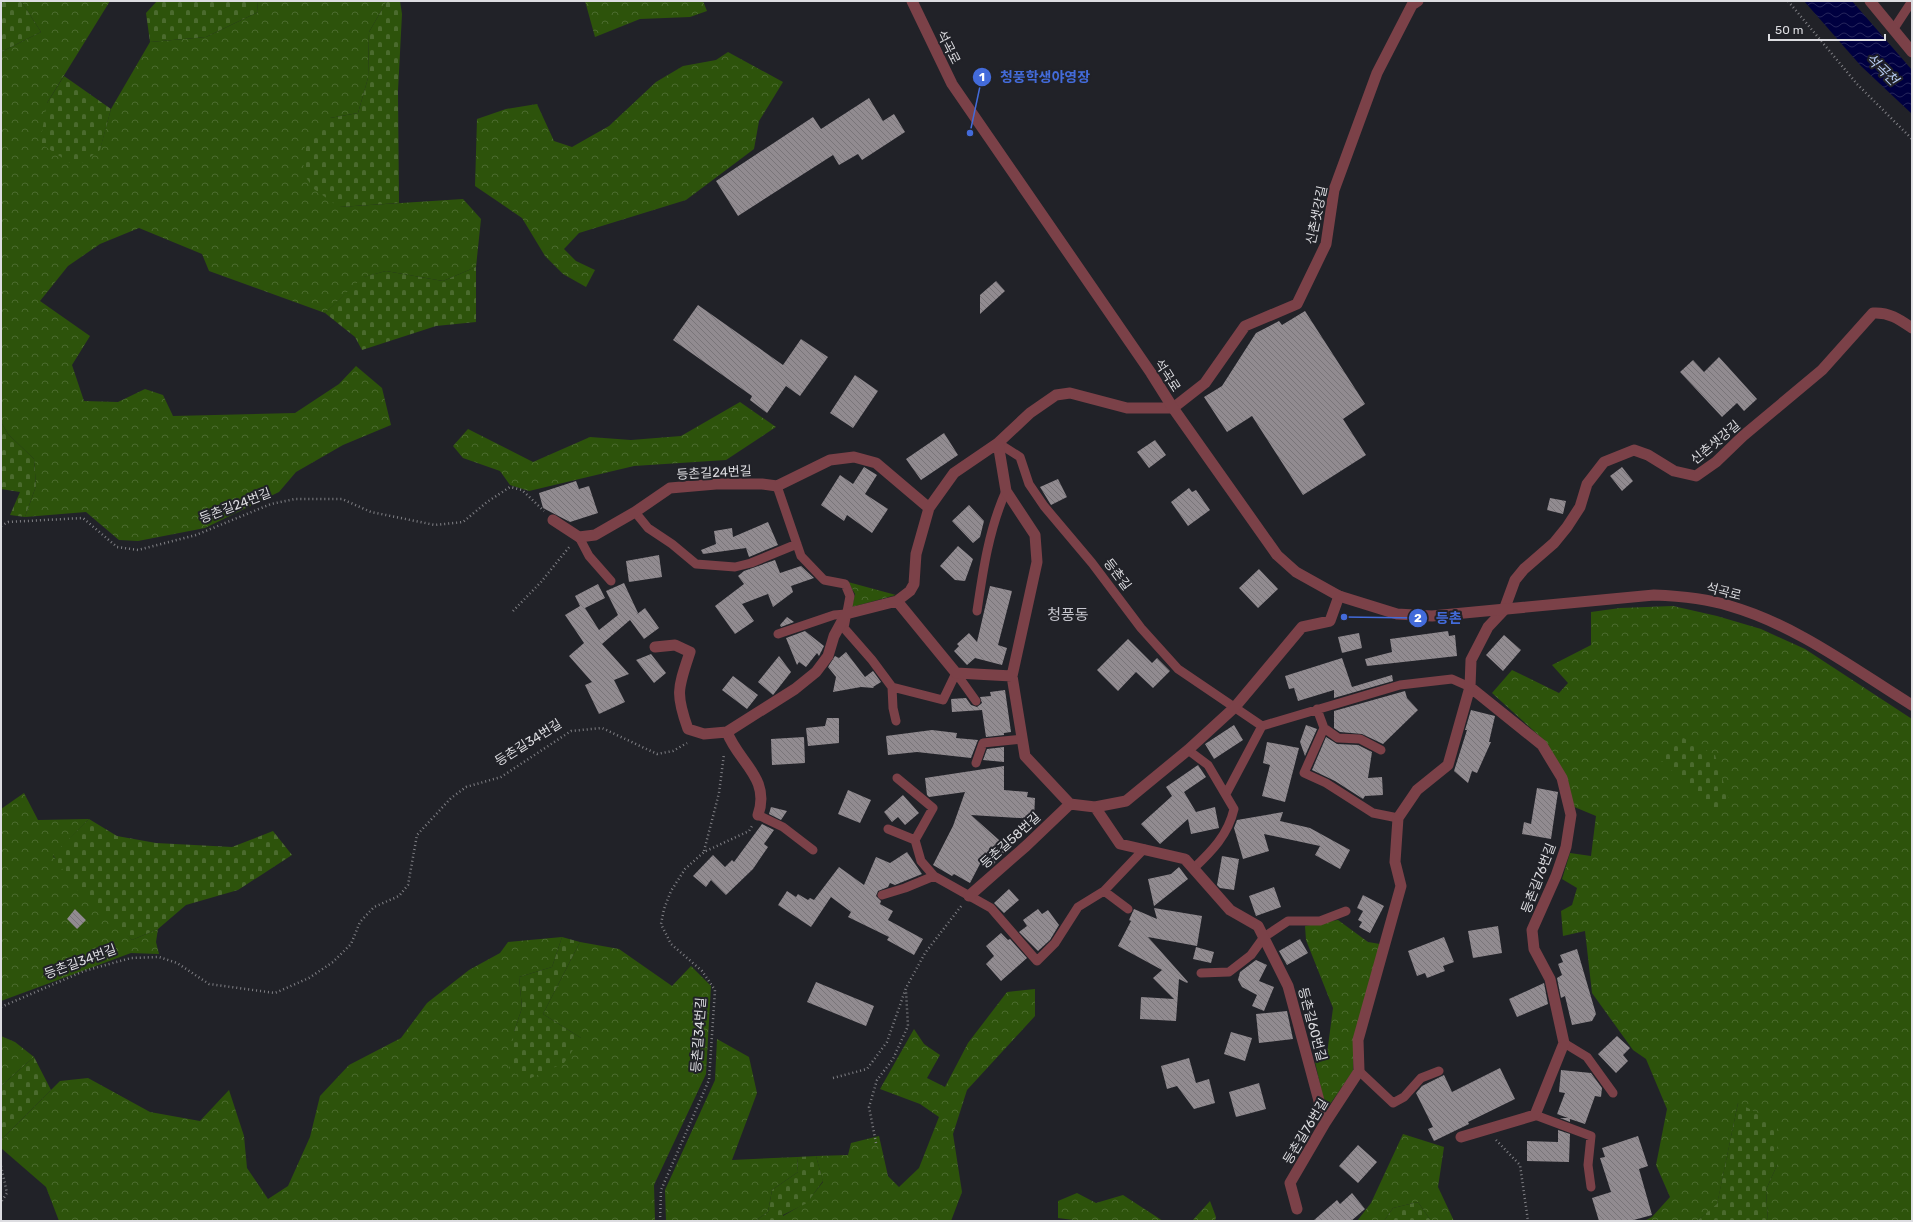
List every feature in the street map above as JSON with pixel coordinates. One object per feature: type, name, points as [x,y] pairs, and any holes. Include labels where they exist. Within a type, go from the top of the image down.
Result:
[{"type":"street","name":"석곡로","points":[[912,1],[952,84],[1147,367],[1173,408],[1277,555],[1296,572],[1339,596],[1397,614],[1432,616],[1654,595],[1687,597],[1730,606],[1767,619],[1805,639],[1912,705]]},
{"type":"street","name":"신촌샛강길","points":[[1173,408],[1205,383],[1245,326],[1297,304],[1326,244],[1334,190],[1377,73],[1412,5],[1418,1]]},
{"type":"street","points":[[1870,1],[1892,30],[1912,52]]},
{"type":"street","name":"신촌샛강길","points":[[1504,610],[1516,580],[1524,569],[1554,543],[1567,527],[1580,507],[1587,484],[1604,462],[1634,450],[1648,455],[1674,471],[1696,476],[1716,462],[1743,436],[1822,370],[1873,313],[1883,313],[1894,316],[1912,328]]},
{"type":"street","points":[[655,647],[675,645],[690,652],[680,682],[679,703],[688,729],[704,734],[726,732],[795,689],[816,672],[828,656],[834,636],[846,614],[897,601],[910,591],[914,584],[916,554],[929,508],[954,473],[998,443],[1030,413],[1056,395],[1070,393],[1128,408],[1173,408]]},
{"type":"street","points":[[998,443],[1006,491],[1035,535],[1037,562],[1012,676],[1025,756],[1070,804],[1095,807],[1126,801],[1188,750],[1235,707],[1302,627],[1330,621],[1339,596]]},
{"type":"street","points":[[777,486],[830,460],[854,457],[876,463],[929,508]]},
{"type":"street","name":"등촌길24번길","points":[[579,537],[595,535],[635,512],[670,488],[716,484],[762,484],[777,486]]},
{"type":"street","points":[[553,520],[579,537]]},
{"type":"street","points":[[897,601],[956,673],[1012,676]]},
{"type":"street","points":[[1359,1071],[1358,1040],[1401,886],[1395,862],[1398,818],[1417,790],[1448,765],[1470,687],[1471,660],[1488,627],[1504,610]]},
{"type":"street","name":"등촌길76번길","points":[[1470,687],[1542,745],[1562,778],[1571,815],[1566,847],[1556,876],[1532,930],[1534,949],[1550,979],[1564,1043]]},
{"type":"street","points":[[726,732],[731,744],[751,769],[759,783],[762,804],[758,815]]},
{"type":"street","name":"등촌길58번길","points":[[968,896],[1026,846],[1070,804]]},
{"type":"street","name":"등촌길60번길","points":[[1095,807],[1120,844],[1185,859],[1230,910],[1258,926],[1288,986],[1325,1123]]},
{"type":"street","points":[[1461,1137],[1488,1128],[1535,1116],[1564,1043]]},
{"type":"street","name":"등촌길76번길","points":[[1297,1208],[1290,1183],[1325,1123],[1359,1071]]},
{"type":"lane","points":[[1892,30],[1912,1]]},
{"type":"lane","name":"등촌길","points":[[998,443],[1020,457],[1029,484],[1044,506],[1092,563],[1141,628],[1178,669],[1235,707]]},
{"type":"lane","points":[[777,486],[801,556],[824,580],[845,584],[850,596],[844,628],[872,660],[892,687],[893,708],[896,721]]},
{"type":"lane","points":[[977,611],[982,577],[995,516],[1006,491]]},
{"type":"lane","points":[[635,512],[648,528],[672,544],[696,564],[735,567],[751,563],[797,544]]},
{"type":"lane","points":[[579,537],[589,556],[611,581]]},
{"type":"lane","points":[[778,634],[834,615],[846,614]]},
{"type":"lane","points":[[892,687],[943,700],[956,673],[976,701]]},
{"type":"lane","name":"등촌길76번길","points":[[1262,726],[1400,685],[1452,680],[1470,687]]},
{"type":"lane","points":[[1226,794],[1262,726],[1235,707]]},
{"type":"lane","points":[[1317,710],[1324,728],[1338,738],[1360,739],[1381,750]]},
{"type":"lane","points":[[1324,728],[1304,773],[1326,783],[1373,813],[1398,818]]},
{"type":"lane","points":[[976,763],[983,743],[1022,739]]},
{"type":"lane","points":[[1188,750],[1208,765],[1234,809],[1232,820],[1218,846],[1193,869]]},
{"type":"lane","points":[[897,778],[933,808],[915,840],[921,860],[934,876],[991,908],[1037,961],[1055,943],[1078,907],[1104,891],[1144,849]]},
{"type":"lane","points":[[758,815],[783,827],[813,850]]},
{"type":"lane","points":[[888,829],[915,840]]},
{"type":"lane","points":[[882,895],[905,888],[934,876]]},
{"type":"lane","points":[[1104,891],[1128,909]]},
{"type":"lane","points":[[1201,973],[1229,972],[1251,955],[1264,937],[1288,921],[1320,921],[1346,911]]},
{"type":"lane","points":[[1564,1043],[1587,1057],[1613,1093]]},
{"type":"lane","points":[[1359,1071],[1393,1103],[1404,1097],[1421,1078],[1439,1071]]},
{"type":"lane","points":[[1535,1116],[1591,1136],[1588,1165],[1591,1187]]},
{"type":"path","points":[[1788,1],[1857,84],[1912,138]]},
{"type":"path","name":"등촌길24번길","points":[[1,526],[8,522],[83,518],[117,547],[138,550],[196,535],[271,504],[295,499],[342,499],[371,512],[435,525],[462,522],[487,502],[510,487],[522,490],[553,520]]},
{"type":"path","points":[[513,611],[541,582],[579,537]]},
{"type":"path","name":"등촌길34번길","points":[[1,1007],[84,971],[131,958],[159,957],[176,963],[209,984],[275,992],[309,978],[333,962],[351,944],[360,922],[374,907],[398,896],[404,891],[408,886],[417,835],[451,798],[466,787],[501,777],[571,731],[602,728],[657,754],[673,751],[704,734]]},
{"type":"path","points":[[704,852],[719,793],[726,732]]},
{"type":"path","name":"등촌길34번길","points":[[660,1221],[661,1190],[709,1080],[715,990],[702,971],[671,944],[661,924],[664,909],[671,891],[685,869],[704,852],[749,831],[758,815]]},
{"type":"path","points":[[833,1078],[867,1069],[887,1042],[906,988],[925,954],[968,896]]},
{"type":"path","points":[[876,1143],[868,1107],[876,1080],[893,1059],[908,1026],[906,988]]},
{"type":"path","points":[[1488,1128],[1499,1145],[1520,1165],[1528,1221]]},
{"type":"path","points":[[1,1166],[7,1193],[1,1202]]},
{"type":"green space","points":[[1,1],[21,1],[41,32],[1,52]]},
{"type":"green space","points":[[21,1],[110,1],[47,103],[100,149],[111,109],[150,42],[206,37],[258,12],[257,1],[387,1],[369,32],[368,78],[358,113],[330,118],[339,207],[463,199],[481,219],[476,267],[443,281],[386,271],[364,277],[325,313],[209,271],[202,254],[139,228],[100,244],[68,266],[40,301],[90,336],[72,365],[84,401],[118,402],[145,389],[163,395],[173,416],[295,413],[339,384],[356,366],[382,388],[391,425],[343,445],[296,472],[279,492],[205,528],[138,541],[119,540],[86,512],[25,517],[36,486],[34,459],[8,434],[1,422],[1,52],[41,32]]},
{"type":"green space","points":[[157,1],[257,1],[258,12],[206,37],[150,42],[146,13]]},
{"type":"green space","points":[[387,1],[400,1],[402,14],[398,91],[399,203],[339,207],[314,189],[303,173],[305,142],[330,118],[358,113],[368,78],[369,32]]},
{"type":"green space","points":[[585,1],[703,1],[707,11],[690,17],[640,19],[595,37]]},
{"type":"green space","points":[[728,52],[783,82],[759,121],[754,149],[686,200],[579,233],[564,249],[576,261],[595,270],[586,287],[563,274],[545,256],[522,218],[475,186],[477,119],[506,109],[537,104],[554,141],[572,147],[609,126],[656,82],[683,66],[716,60]]},
{"type":"green space","points":[[64,76],[111,109],[100,150],[76,167],[40,143],[47,103]]},
{"type":"green space","points":[[476,267],[476,322],[436,326],[362,350],[355,337],[325,313],[363,277],[386,271],[443,281]]},
{"type":"green space","points":[[740,402],[776,427],[726,460],[634,466],[529,491],[510,485],[500,471],[463,458],[453,446],[468,429],[533,462],[590,437],[631,440],[681,436]]},
{"type":"green space","points":[[1,422],[8,434],[34,459],[36,486],[25,517],[10,515],[20,492],[1,489]]},
{"type":"green space","points":[[848,582],[896,595],[852,607],[855,594]]},
{"type":"green space","points":[[1673,606],[1717,616],[1761,629],[1805,649],[1912,719],[1912,1221],[1768,1221],[1766,1190],[1777,1165],[1738,1103],[1717,1205],[1697,1221],[1644,1221],[1652,1217],[1670,1197],[1656,1165],[1667,1109],[1646,1059],[1633,1050],[1592,993],[1585,931],[1563,936],[1561,911],[1572,905],[1577,888],[1562,879],[1570,853],[1591,856],[1596,816],[1572,806],[1546,742],[1492,693],[1512,670],[1559,693],[1568,683],[1552,665],[1591,645],[1591,612],[1620,608]]},
{"type":"green space","points":[[1678,735],[1715,755],[1729,800],[1714,811],[1660,759]]},
{"type":"green space","points":[[24,793],[38,820],[89,819],[53,856],[132,940],[158,929],[156,942],[159,954],[131,953],[1,1001],[1,809]]},
{"type":"green space","points":[[89,819],[117,836],[156,843],[232,847],[273,831],[292,855],[238,890],[186,905],[158,929],[132,940],[75,888],[53,855]]},
{"type":"green space","points":[[1338,920],[1368,942],[1380,944],[1354,1041],[1353,1071],[1326,1110],[1315,1062],[1327,1054],[1333,1008],[1306,940],[1305,926]]},
{"type":"green space","points":[[562,937],[552,967],[519,977],[522,1008],[514,1032],[581,1038],[543,1014],[580,942],[619,949],[672,986],[691,966],[711,986],[706,1074],[654,1185],[655,1221],[59,1221],[46,1187],[1,1148],[1,1140],[60,1081],[88,1078],[150,1112],[200,1121],[229,1090],[244,1136],[247,1168],[268,1199],[288,1186],[310,1137],[320,1096],[349,1065],[401,1038],[427,1003],[469,970],[500,953],[508,942]]},
{"type":"green space","points":[[562,937],[580,942],[543,1014],[581,1038],[564,1063],[524,1081],[509,1068],[514,1032],[522,1008],[519,977],[552,967]]},
{"type":"green space","points":[[1035,989],[1035,1016],[967,1090],[953,1134],[962,1192],[951,1221],[783,1221],[783,1216],[807,1202],[823,1182],[816,1156],[848,1155],[851,1143],[879,1136],[888,1176],[899,1187],[919,1168],[939,1117],[920,1104],[880,1089],[914,1029],[924,1044],[940,1055],[927,1078],[945,1087],[968,1043],[1007,992]]},
{"type":"green space","points":[[1,1036],[15,1042],[34,1057],[1,1086]]},
{"type":"green space","points":[[717,1039],[749,1057],[757,1093],[732,1160],[797,1157],[798,1172],[772,1190],[768,1212],[755,1221],[666,1221],[665,1190],[715,1080]]},
{"type":"green space","points":[[34,1057],[51,1090],[1,1140],[1,1086]]},
{"type":"green space","points":[[1738,1103],[1777,1123],[1777,1165],[1766,1190],[1768,1221],[1697,1221],[1717,1204]]},
{"type":"green space","points":[[1403,1134],[1444,1147],[1438,1187],[1454,1221],[1431,1221],[1418,1202],[1393,1208],[1384,1221],[1357,1221],[1371,1203]]},
{"type":"green space","points":[[816,1156],[823,1181],[807,1203],[783,1215],[783,1221],[755,1221],[768,1212],[772,1190],[798,1172],[797,1157]]},
{"type":"green space","points":[[1077,1193],[1096,1203],[1123,1195],[1163,1221],[1081,1221],[1058,1218],[1058,1201]]},
{"type":"green space","points":[[1210,1201],[1216,1217],[1215,1221],[1192,1221]]},
{"type":"green space","points":[[1418,1202],[1431,1221],[1384,1221],[1393,1208]]},
{"type":"water","name":"석곡천","points":[[1804,1],[1852,1],[1912,70],[1912,114],[1861,66]]},
{"type":"building","points":[[869,98],[883,121],[894,114],[905,132],[862,160],[858,154],[839,165],[833,155],[738,216],[716,181],[813,117],[821,129]]},
{"type":"building","points":[[996,281],[1005,291],[980,314],[980,295]]},
{"type":"building","points":[[698,305],[783,365],[801,339],[828,357],[800,396],[786,386],[767,413],[750,400],[752,396],[673,340]]},
{"type":"building","points":[[1305,311],[1365,404],[1343,419],[1366,455],[1303,495],[1252,416],[1227,432],[1204,397],[1222,386],[1256,333],[1279,321],[1282,325]]},
{"type":"building","points":[[1719,357],[1757,399],[1744,411],[1737,403],[1722,417],[1680,372],[1693,360],[1704,372]]},
{"type":"building","points":[[855,375],[878,391],[853,428],[830,413]]},
{"type":"building","points":[[944,433],[958,455],[921,480],[906,459]]},
{"type":"building","points":[[1155,440],[1166,455],[1149,468],[1137,452]]},
{"type":"building","points":[[864,467],[877,475],[865,494],[888,509],[872,533],[847,515],[844,521],[821,505],[840,475],[853,484]]},
{"type":"building","points":[[1622,467],[1633,481],[1622,491],[1610,476]]},
{"type":"building","points":[[1058,479],[1067,497],[1051,505],[1040,487]]},
{"type":"building","points":[[576,481],[579,489],[589,486],[598,513],[570,522],[543,508],[539,493]]},
{"type":"building","points":[[1189,488],[1192,492],[1196,490],[1210,510],[1188,526],[1171,502]]},
{"type":"building","points":[[1550,498],[1566,501],[1563,514],[1547,510]]},
{"type":"building","points":[[969,505],[984,521],[980,537],[973,543],[952,521]]},
{"type":"building","points":[[768,522],[778,545],[749,557],[746,548],[703,554],[701,550],[716,544],[714,531],[732,528],[733,537]]},
{"type":"building","points":[[958,546],[973,559],[965,581],[955,580],[940,566]]},
{"type":"building","points":[[659,555],[662,577],[629,582],[626,561]]},
{"type":"building","points":[[775,560],[780,573],[801,566],[814,578],[791,586],[793,592],[773,607],[768,594],[742,604],[754,621],[735,634],[715,606],[744,584],[738,576],[744,571]]},
{"type":"building","points":[[1259,569],[1278,589],[1258,608],[1239,588]]},
{"type":"building","points":[[624,583],[638,613],[636,615],[645,608],[659,628],[644,639],[630,620],[602,644],[629,674],[614,680],[625,702],[599,714],[585,685],[592,682],[569,656],[584,643],[565,615],[580,606],[575,596],[598,584],[605,598],[585,608],[599,630],[618,615],[606,591]]},
{"type":"building","points":[[990,586],[1012,591],[998,645],[1007,648],[1002,665],[975,658],[967,665],[954,651],[959,646],[957,644],[969,633],[977,642]]},
{"type":"building","points":[[787,617],[794,622],[781,627],[780,625]]},
{"type":"building","points":[[805,631],[824,646],[819,656],[817,653],[806,667],[799,662],[797,665],[786,638]]},
{"type":"building","points":[[1448,631],[1449,636],[1455,635],[1457,656],[1367,666],[1365,659],[1392,652],[1390,639]]},
{"type":"building","points":[[1359,633],[1362,648],[1342,653],[1338,637]]},
{"type":"building","points":[[1504,635],[1521,650],[1503,671],[1486,655]]},
{"type":"building","points":[[1128,639],[1152,663],[1157,658],[1170,671],[1153,688],[1136,672],[1118,691],[1097,670]]},
{"type":"building","points":[[846,652],[865,677],[873,671],[881,682],[873,687],[874,688],[861,687],[833,692],[836,677],[828,667],[835,656],[839,658]]},
{"type":"building","points":[[651,654],[666,673],[654,683],[636,660]]},
{"type":"building","points":[[779,656],[791,672],[773,695],[758,682]]},
{"type":"building","points":[[1342,658],[1352,687],[1392,675],[1393,681],[1334,698],[1334,690],[1298,701],[1294,688],[1289,689],[1285,676]]},
{"type":"building","points":[[733,676],[758,695],[747,709],[722,690]]},
{"type":"building","points":[[1005,690],[1011,732],[1004,733],[1004,735],[986,737],[982,710],[952,712],[951,699],[966,698],[971,705],[977,707],[982,703],[980,697],[991,696],[990,692]]},
{"type":"building","points":[[1405,691],[1407,698],[1418,710],[1383,744],[1362,734],[1340,732],[1334,728],[1334,711]]},
{"type":"building","points":[[1471,710],[1495,716],[1489,742],[1491,742],[1477,773],[1472,771],[1468,783],[1454,771],[1467,730],[1465,730]]},
{"type":"building","points":[[827,718],[839,718],[839,743],[808,746],[806,728],[825,726]]},
{"type":"building","points":[[1234,725],[1243,740],[1214,759],[1205,744]]},
{"type":"building","points":[[1306,725],[1317,729],[1305,756],[1300,742]]},
{"type":"building","points":[[932,730],[957,733],[956,738],[978,740],[971,758],[917,752],[888,755],[886,736]]},
{"type":"building","points":[[804,737],[805,763],[772,765],[771,739]]},
{"type":"building","points":[[1326,737],[1337,744],[1358,745],[1372,752],[1368,778],[1382,777],[1383,795],[1365,796],[1363,799],[1335,781],[1312,770]]},
{"type":"building","points":[[1267,742],[1299,748],[1285,802],[1262,796],[1270,765],[1263,763]]},
{"type":"building","points":[[1004,747],[1004,762],[983,760],[987,749]]},
{"type":"building","points":[[1198,765],[1206,777],[1184,792],[1196,812],[1215,807],[1219,828],[1191,834],[1188,819],[1160,844],[1141,824],[1172,796],[1166,787]]},
{"type":"building","points":[[1004,766],[1004,790],[1028,792],[1027,797],[1035,798],[1034,819],[971,815],[1008,848],[992,866],[983,858],[970,883],[954,874],[952,876],[933,865],[953,826],[965,792],[929,797],[927,795],[925,778]]},
{"type":"building","points":[[1537,788],[1558,792],[1551,839],[1522,834],[1524,822],[1531,824]]},
{"type":"building","points":[[848,790],[871,800],[860,823],[838,814]]},
{"type":"building","points":[[903,795],[919,813],[905,825],[898,817],[892,822],[884,812]]},
{"type":"building","points":[[771,807],[787,811],[781,820],[769,814]]},
{"type":"building","points":[[1283,812],[1280,821],[1310,828],[1350,850],[1340,869],[1315,855],[1320,846],[1264,834],[1269,851],[1243,859],[1234,828],[1237,820]]},
{"type":"building","points":[[762,824],[774,830],[764,844],[768,847],[753,869],[726,895],[711,880],[706,887],[693,876],[713,855],[725,867],[732,860],[734,862]]},
{"type":"building","points":[[907,852],[922,874],[895,885],[890,883],[888,887],[878,891],[876,896],[881,901],[880,904],[893,911],[888,920],[923,939],[914,955],[887,940],[889,937],[848,917],[851,912],[831,897],[811,927],[778,905],[787,891],[796,897],[798,894],[808,900],[810,898],[814,900],[839,867],[864,885],[876,857],[890,863]]},
{"type":"building","points":[[1222,856],[1239,859],[1234,890],[1220,888],[1217,885]]},
{"type":"building","points":[[1179,867],[1188,879],[1154,906],[1148,879],[1171,874]]},
{"type":"building","points":[[1274,887],[1281,907],[1256,916],[1249,896]]},
{"type":"building","points":[[1009,889],[1019,900],[1004,913],[994,903]]},
{"type":"building","points":[[1363,895],[1384,906],[1370,933],[1359,927],[1362,922],[1358,920],[1363,911],[1357,908]]},
{"type":"building","points":[[1154,908],[1202,916],[1197,946],[1148,937],[1188,982],[1187,983],[1179,979],[1176,1021],[1140,1019],[1141,997],[1174,999],[1153,978],[1162,970],[1118,946],[1131,921],[1129,920],[1134,909],[1157,919]]},
{"type":"building","points":[[75,909],[86,920],[77,929],[67,919]]},
{"type":"building","points":[[1038,909],[1042,914],[1048,910],[1059,925],[1050,940],[1038,951],[1019,932],[1027,926],[1023,920]]},
{"type":"building","points":[[1498,926],[1502,953],[1473,958],[1468,931]]},
{"type":"building","points":[[1001,933],[1008,940],[1010,939],[1027,958],[1001,981],[986,964],[994,956],[986,946]]},
{"type":"building","points":[[1444,937],[1454,962],[1443,966],[1445,971],[1427,978],[1425,973],[1417,976],[1408,951]]},
{"type":"building","points":[[1300,939],[1308,953],[1287,965],[1279,951]]},
{"type":"building","points":[[1196,947],[1214,952],[1211,963],[1193,959]]},
{"type":"building","points":[[1577,949],[1596,1014],[1592,1021],[1572,1025],[1565,996],[1561,998],[1557,978],[1562,975],[1558,964],[1563,962],[1560,955]]},
{"type":"building","points":[[1256,960],[1267,965],[1259,981],[1274,987],[1264,1011],[1252,1006],[1257,995],[1242,987],[1238,980],[1240,972]]},
{"type":"building","points":[[816,982],[874,1006],[866,1026],[807,1002]]},
{"type":"building","points":[[1544,983],[1548,1004],[1517,1017],[1509,999]]},
{"type":"building","points":[[1287,1011],[1293,1039],[1259,1043],[1256,1014]]},
{"type":"building","points":[[1231,1032],[1252,1038],[1245,1061],[1224,1054]]},
{"type":"building","points":[[1617,1036],[1630,1048],[1623,1055],[1628,1061],[1616,1073],[1598,1054]]},
{"type":"building","points":[[1189,1058],[1196,1083],[1209,1079],[1215,1103],[1194,1109],[1177,1086],[1167,1089],[1161,1066]]},
{"type":"building","points":[[1500,1068],[1515,1099],[1468,1122],[1469,1124],[1434,1141],[1428,1129],[1433,1127],[1416,1093],[1422,1086],[1444,1075],[1452,1092]]},
{"type":"building","points":[[1561,1070],[1591,1073],[1602,1088],[1601,1097],[1595,1096],[1585,1124],[1570,1119],[1570,1122],[1560,1118],[1568,1118],[1557,1114],[1565,1093],[1559,1092]]},
{"type":"building","points":[[1259,1083],[1266,1109],[1236,1117],[1229,1092]]},
{"type":"building","points":[[1558,1130],[1570,1134],[1569,1162],[1527,1161],[1527,1141],[1558,1142]]},
{"type":"building","points":[[1638,1136],[1648,1166],[1639,1169],[1652,1215],[1630,1221],[1599,1221],[1592,1198],[1611,1192],[1600,1158],[1605,1157],[1602,1148]]},
{"type":"building","points":[[1358,1145],[1377,1162],[1358,1183],[1339,1166]]},
{"type":"building","points":[[1352,1193],[1365,1209],[1351,1221],[1313,1221],[1337,1200],[1340,1204]]},
{"type":"place","name":"청풍학생야영장","points":[[970,133]]},
{"type":"place","name":"등촌","points":[[1344,617]]},
{"type":"district","name":"청풍동","points":[[1068,615]]}]
